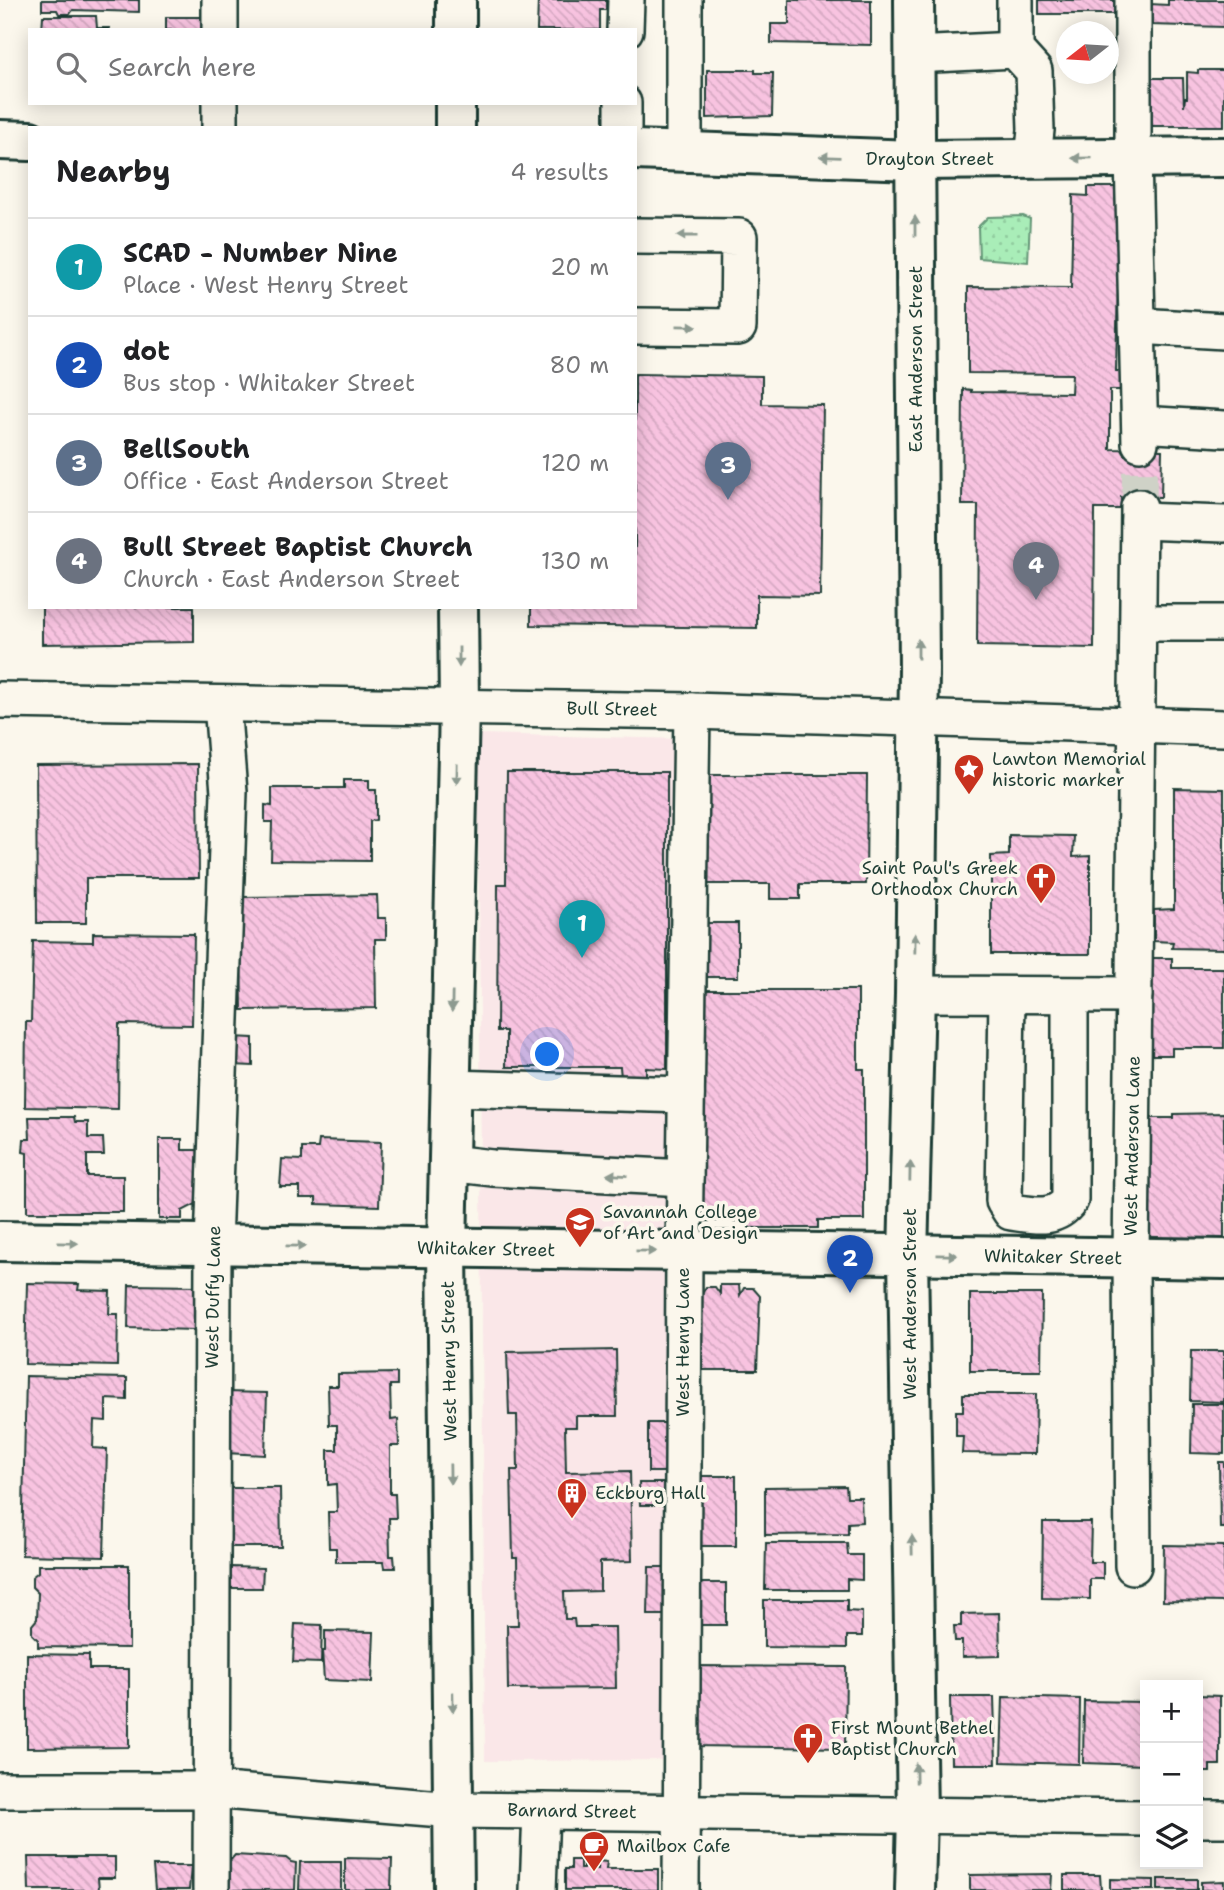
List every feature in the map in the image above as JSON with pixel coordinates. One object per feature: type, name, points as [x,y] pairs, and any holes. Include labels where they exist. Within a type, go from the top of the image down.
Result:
[{"type":"main road","points":[[456,0],[456,28]]},
{"type":"main road","name":"East Anderson Street","points":[[914,0],[918,718]]},
{"type":"main road","points":[[455,105],[455,126]]},
{"type":"main road","points":[[0,140],[28,141]]},
{"type":"main road","name":"Drayton Street","points":[[637,150],[914,160],[1224,157]]},
{"type":"main road","name":"West Henry Street","points":[[454,1890],[447,1248],[459,706],[458,609]]},
{"type":"main road","name":"West Anderson Street","points":[[915,1890],[917,1815],[908,1255],[915,994],[918,718]]},
{"type":"main road","name":"Whitaker Street","points":[[0,1241],[1224,1259]]},
{"type":"street","points":[[220,0],[220,28]]},
{"type":"street","points":[[625,28],[626,0]]},
{"type":"street","points":[[684,0],[684,151]]},
{"type":"street","points":[[1015,0],[1014,50],[1034,71],[1036,130],[1033,159]]},
{"type":"street","points":[[1133,0],[1133,157],[1140,433],[1224,429]]},
{"type":"street","points":[[914,55],[1014,50]]},
{"type":"street","points":[[220,105],[220,126]]},
{"type":"street","points":[[623,105],[623,126]]},
{"type":"street","points":[[637,236],[739,237],[738,327],[637,326]]},
{"type":"street","points":[[1138,326],[1224,331]]},
{"type":"street","name":"West Anderson Lane","points":[[1133,1566],[1131,1258],[1139,514],[1224,524]]},
{"type":"street","points":[[1138,623],[1224,623]]},
{"type":"street","name":"Bull Street","points":[[0,700],[692,711],[1224,728]]},
{"type":"street","name":"West Duffy Lane","points":[[211,1890],[213,1245],[229,792],[222,704]]},
{"type":"street","name":"West Henry Lane","points":[[681,1890],[684,1251],[692,711]]},
{"type":"street","points":[[915,994],[1133,995]]},
{"type":"street","points":[[1007,995],[1004,1201],[1011,1212],[1033,1214],[1054,1214],[1063,1210],[1070,1200],[1070,996]]},
{"type":"street","points":[[451,1088],[687,1095]]},
{"type":"street","points":[[449,1163],[492,1168],[685,1178]]},
{"type":"street","name":"Barnard Street","points":[[0,1790],[211,1790],[454,1810],[1140,1818]]},
{"type":"street","points":[[538,1890],[541,1811]]},
{"type":"street","points":[[1203,1819],[1224,1819]]},
{"type":"shaded area","name":"Savannah College of Art and Design","points":[[478,734],[683,739],[673,1760],[485,1761]]},
{"type":"green space","points":[[1023,216],[1030,219],[1028,262],[979,258],[978,227],[988,217]]},
{"type":"building","points":[[42,0],[139,0],[139,12],[73,10],[70,14],[59,14],[57,10],[42,10]]},
{"type":"building","points":[[538,0],[606,0],[606,10],[600,10],[600,28],[537,28]]},
{"type":"building","points":[[789,0],[871,0],[871,45],[771,43],[771,24],[789,24]]},
{"type":"building","points":[[1039,0],[1120,0],[1120,14],[1039,14]]},
{"type":"building","points":[[1168,0],[1224,0],[1224,27],[1150,25],[1150,4],[1168,5]]},
{"type":"building","points":[[43,16],[96,16],[97,28],[42,28]]},
{"type":"building","points":[[166,17],[202,17],[202,28],[166,28]]},
{"type":"building","points":[[707,70],[755,70],[755,73],[773,73],[772,116],[707,118]]},
{"type":"building","points":[[1198,70],[1224,70],[1224,126],[1152,126],[1152,78],[1183,78],[1184,107],[1187,98],[1187,72],[1198,73]]},
{"type":"building","points":[[1088,187],[1115,187],[1116,194],[1120,194],[1116,371],[1126,371],[1125,390],[1110,390],[1110,449],[1162,450],[1161,497],[1121,497],[1121,509],[1095,509],[1094,648],[977,646],[978,505],[962,505],[963,389],[971,392],[1071,393],[1072,374],[968,373],[968,287],[1071,288],[1073,195],[1088,196]]},
{"type":"building","points":[[637,374],[762,376],[762,404],[823,405],[820,596],[757,595],[757,628],[531,625],[531,609],[637,609]]},
{"type":"building","points":[[42,609],[194,609],[194,642],[42,644]]},
{"type":"building","points":[[198,764],[199,878],[86,878],[86,923],[37,923],[36,765]]},
{"type":"building","points":[[507,772],[667,772],[667,1069],[646,1068],[646,1077],[621,1077],[620,1067],[506,1067],[506,1031],[497,1031],[498,884],[506,884]]},
{"type":"building","points":[[704,775],[867,775],[866,884],[800,884],[800,899],[770,899],[770,884],[704,884]]},
{"type":"building","points":[[344,780],[369,780],[369,790],[376,790],[376,820],[370,821],[370,861],[271,860],[272,822],[265,822],[265,805],[272,806],[272,788],[344,788]]},
{"type":"building","points":[[1174,788],[1224,789],[1224,949],[1172,948],[1173,942],[1154,941],[1154,910],[1174,909]]},
{"type":"building","name":"Saint Paul's Greek Orthodox Church","points":[[1009,835],[1074,836],[1073,857],[1090,856],[1090,954],[991,954],[991,856],[1009,855]]},
{"type":"building","points":[[377,895],[378,918],[386,918],[386,939],[375,939],[376,1008],[242,1010],[240,897]]},
{"type":"building","points":[[704,923],[738,923],[738,977],[704,977]]},
{"type":"building","points":[[93,933],[194,934],[192,1025],[119,1024],[118,1109],[25,1107],[26,1022],[31,1022],[33,941],[93,942]]},
{"type":"building","points":[[1144,958],[1172,958],[1172,968],[1224,968],[1224,1048],[1172,1048],[1172,1055],[1145,1055]]},
{"type":"building","points":[[696,990],[858,990],[858,1069],[864,1069],[864,1220],[818,1220],[818,1228],[749,1228],[749,1221],[703,1221],[703,1083]]},
{"type":"building","points":[[233,1037],[253,1038],[253,1066],[233,1065]]},
{"type":"building","points":[[1224,1113],[1224,1238],[1149,1238],[1148,1118],[1174,1118],[1174,1114]]},
{"type":"building","points":[[29,1117],[74,1117],[75,1122],[88,1122],[88,1138],[103,1138],[104,1155],[87,1155],[87,1176],[123,1176],[123,1212],[27,1212],[27,1153],[23,1152],[24,1139],[30,1139]]},
{"type":"building","points":[[159,1139],[182,1139],[182,1150],[198,1150],[198,1203],[182,1211],[182,1219],[159,1219]]},
{"type":"building","points":[[319,1140],[381,1142],[379,1206],[316,1204],[316,1198],[300,1198],[300,1187],[280,1187],[282,1159],[302,1160],[302,1148],[318,1148]]},
{"type":"building","points":[[27,1283],[79,1284],[78,1290],[110,1291],[109,1314],[118,1314],[117,1366],[25,1364]]},
{"type":"building","points":[[129,1285],[196,1286],[194,1330],[128,1328]]},
{"type":"building","points":[[720,1285],[739,1285],[740,1295],[744,1288],[753,1288],[760,1296],[757,1370],[700,1370],[698,1294],[702,1294],[706,1287],[715,1287],[720,1294]]},
{"type":"building","points":[[970,1294],[1042,1294],[1041,1371],[970,1371]]},
{"type":"building","name":"Eckburg Hall","points":[[616,1350],[617,1416],[576,1416],[576,1427],[565,1427],[566,1472],[630,1471],[632,1561],[600,1562],[600,1591],[564,1592],[565,1619],[574,1619],[575,1627],[615,1627],[616,1688],[508,1689],[507,1625],[518,1625],[511,1470],[518,1470],[517,1415],[509,1415],[507,1352]]},
{"type":"building","points":[[1191,1351],[1224,1351],[1224,1402],[1190,1401]]},
{"type":"building","points":[[397,1373],[397,1385],[390,1385],[391,1420],[398,1419],[399,1446],[390,1446],[390,1494],[395,1494],[396,1518],[389,1518],[390,1556],[394,1556],[395,1568],[384,1568],[383,1562],[336,1562],[336,1548],[329,1548],[328,1512],[337,1512],[336,1484],[328,1485],[328,1450],[337,1450],[337,1425],[329,1425],[328,1386],[338,1386],[338,1374]]},
{"type":"building","points":[[26,1376],[127,1378],[127,1400],[106,1399],[106,1421],[94,1420],[93,1448],[107,1449],[104,1557],[22,1555]]},
{"type":"building","points":[[226,1392],[267,1393],[265,1455],[225,1453]]},
{"type":"building","points":[[963,1394],[1036,1394],[1035,1454],[962,1453],[963,1436],[956,1436],[956,1411],[963,1411]]},
{"type":"building","points":[[1192,1404],[1224,1404],[1224,1454],[1191,1453]]},
{"type":"building","points":[[648,1423],[668,1423],[668,1472],[648,1472]]},
{"type":"building","points":[[1219,1462],[1224,1462],[1224,1528],[1220,1528]]},
{"type":"building","points":[[694,1476],[736,1476],[736,1546],[694,1546]]},
{"type":"building","points":[[639,1483],[670,1483],[671,1505],[640,1505]]},
{"type":"building","points":[[846,1486],[847,1497],[861,1497],[862,1522],[848,1523],[848,1534],[765,1535],[765,1487]]},
{"type":"building","points":[[220,1488],[280,1488],[281,1547],[220,1547]]},
{"type":"building","points":[[1043,1522],[1091,1522],[1090,1562],[1103,1562],[1103,1579],[1090,1579],[1090,1599],[1042,1598]]},
{"type":"building","points":[[766,1543],[847,1543],[848,1555],[862,1555],[862,1580],[847,1579],[847,1590],[765,1590]]},
{"type":"building","points":[[1164,1545],[1224,1546],[1224,1602],[1163,1601]]},
{"type":"building","points":[[38,1565],[129,1565],[129,1648],[38,1647],[38,1640],[32,1634],[32,1625],[37,1619],[38,1593],[32,1587],[32,1577],[38,1572]]},
{"type":"building","points":[[231,1567],[263,1568],[262,1588],[231,1588]]},
{"type":"building","points":[[649,1567],[668,1567],[667,1615],[648,1615]]},
{"type":"building","points":[[692,1583],[726,1583],[726,1625],[692,1625]]},
{"type":"building","points":[[764,1600],[847,1600],[847,1611],[862,1612],[862,1636],[847,1636],[847,1648],[764,1647]]},
{"type":"building","points":[[999,1613],[1000,1656],[962,1657],[962,1641],[955,1641],[954,1626],[961,1626],[961,1614]]},
{"type":"building","points":[[295,1624],[322,1625],[321,1663],[293,1662]]},
{"type":"building","points":[[325,1631],[374,1632],[372,1682],[324,1680],[322,1651],[325,1651]]},
{"type":"building","points":[[27,1654],[89,1655],[89,1669],[129,1669],[129,1747],[27,1748]]},
{"type":"building","points":[[693,1666],[846,1667],[845,1748],[692,1746]]},
{"type":"building","points":[[1203,1695],[1220,1696],[1220,1765],[1210,1765],[1210,1772],[1203,1772]]},
{"type":"building","points":[[950,1697],[994,1697],[996,1764],[951,1764]]},
{"type":"building","points":[[1003,1697],[1080,1699],[1079,1764],[1001,1762]]},
{"type":"building","points":[[1084,1701],[1140,1702],[1140,1765],[1083,1763]]},
{"type":"building","points":[[235,1855],[286,1858],[296,1863],[295,1890],[224,1890],[225,1861],[229,1862]]},
{"type":"building","points":[[28,1857],[115,1857],[115,1878],[98,1878],[99,1890],[29,1890]]},
{"type":"building","points":[[345,1858],[392,1859],[391,1890],[345,1890]]},
{"type":"building","points":[[571,1860],[580,1860],[580,1869],[583,1869],[583,1861],[594,1861],[593,1868],[597,1869],[598,1861],[607,1862],[606,1869],[658,1869],[658,1890],[565,1890],[565,1869],[571,1869]]},
{"type":"building","points":[[300,1862],[341,1862],[341,1890],[299,1890]]},
{"type":"building","points":[[153,1866],[191,1866],[189,1890],[155,1890]]},
{"type":"building","points":[[1052,1874],[1051,1890],[970,1890],[970,1875]]},
{"type":"building","points":[[1064,1875],[1100,1875],[1101,1890],[1064,1890]]},
{"type":"building","points":[[1110,1879],[1154,1880],[1154,1890],[1110,1890]]},
{"type":"building","points":[[1158,1879],[1197,1879],[1197,1890],[1158,1890]]},
{"type":"building","points":[[1224,1881],[1224,1890],[1201,1890],[1201,1882]]},
{"type":"tunnel","points":[[1139,507],[1140,443]]},
{"type":"place","name":"BellSouth","points":[[728,500]]},
{"type":"place","name":"Bull Street Baptist Church","points":[[1036,600]]},
{"type":"place","name":"Lawton Memorial historic marker","points":[[969,796]]},
{"type":"place","name":"Saint Paul's Greek Orthodox Church","points":[[1041,905]]},
{"type":"place","name":"SCAD - Number Nine","points":[[582,958]]},
{"type":"place","name":"Savannah College of Art and Design","points":[[580,1249]]},
{"type":"place","name":"dot","points":[[850,1293]]},
{"type":"place","name":"Eckburg Hall","points":[[572,1520]]},
{"type":"place","name":"First Mount Bethel Baptist Church","points":[[808,1765]]},
{"type":"place","name":"Mailbox Cafe","points":[[594,1873]]}]
